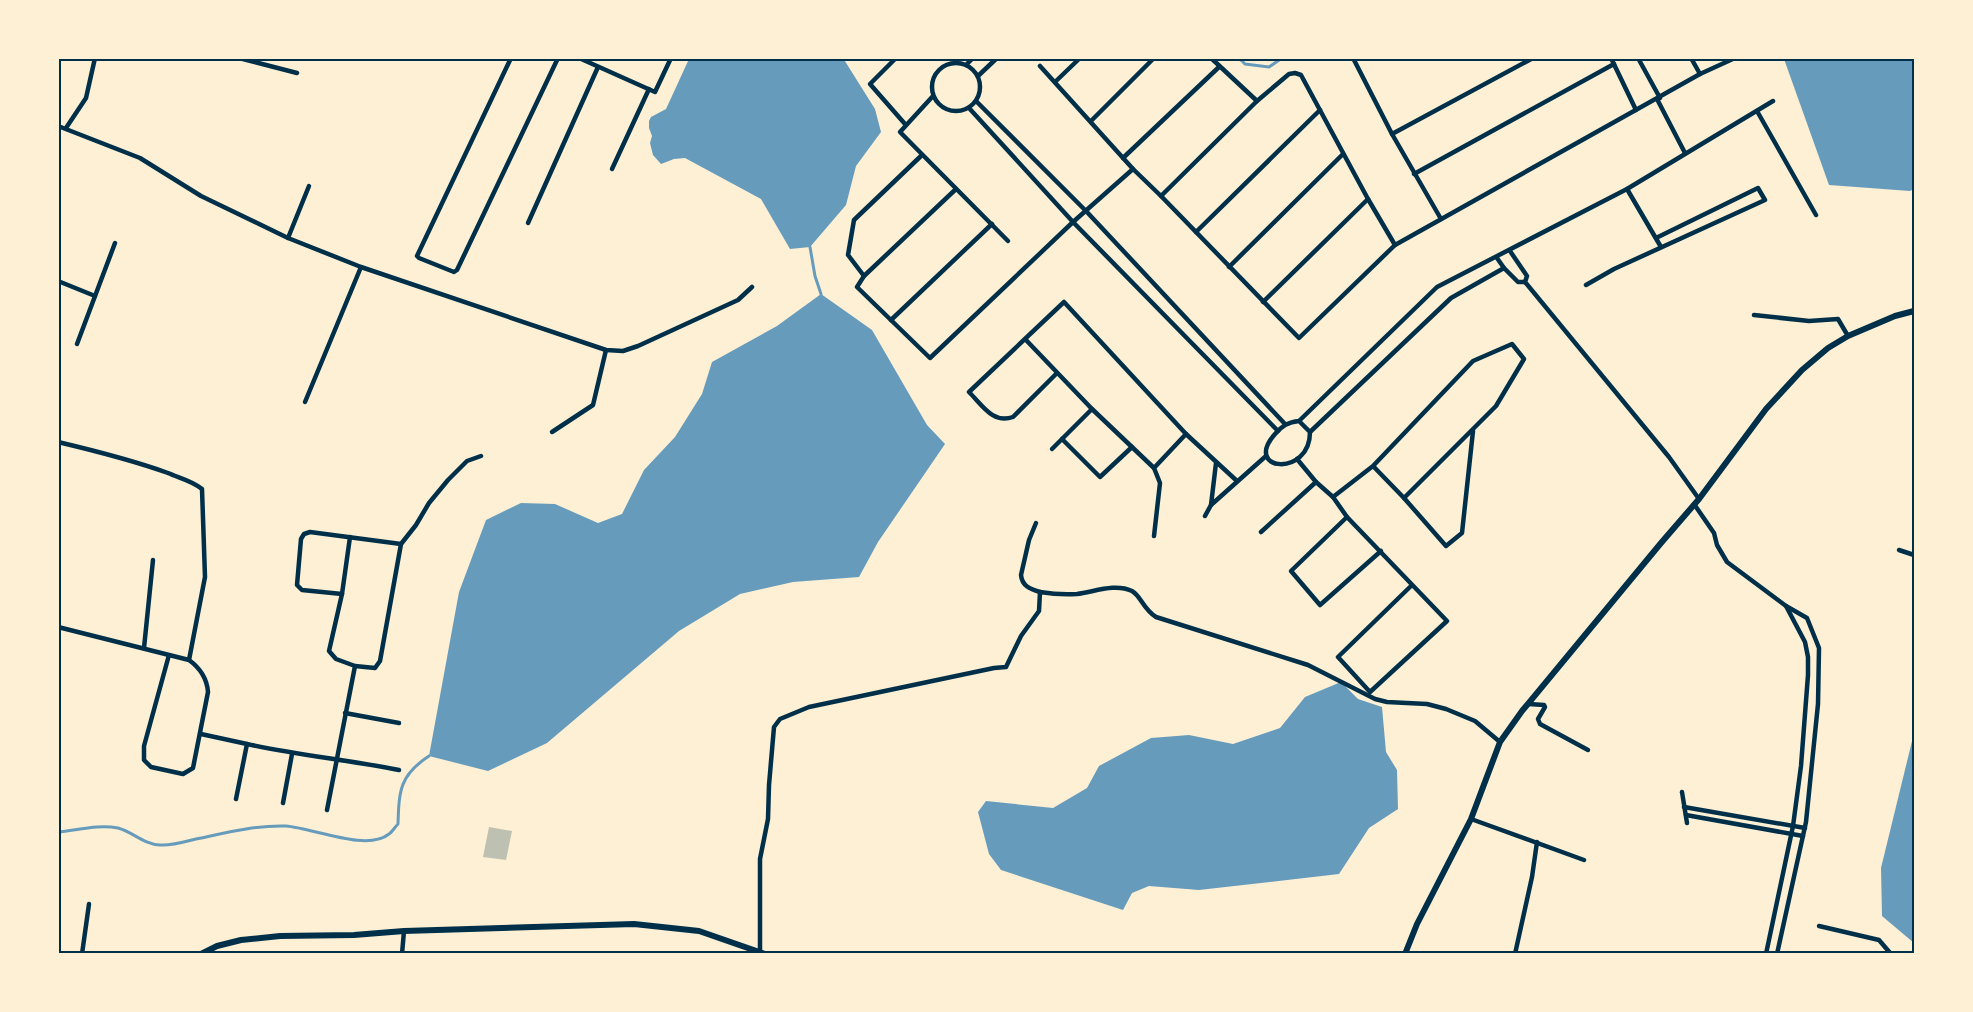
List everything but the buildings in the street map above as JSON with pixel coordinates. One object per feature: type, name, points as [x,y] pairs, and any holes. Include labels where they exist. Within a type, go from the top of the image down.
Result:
[{"type":"street","points":[[66,128],[86,98],[95,58]]},
{"type":"street","points":[[239,58],[297,73]]},
{"type":"street","points":[[511,58],[417,256],[455,272],[558,58]]},
{"type":"street","points":[[579,58],[655,92],[671,58]]},
{"type":"street","points":[[896,58],[870,84],[905,124]]},
{"type":"street","points":[[966,65],[973,58]]},
{"type":"street","points":[[978,76],[997,58]]},
{"type":"street","points":[[1055,82],[1080,58]]},
{"type":"street","points":[[1091,121],[1154,58]]},
{"type":"street","points":[[1211,58],[1257,101]]},
{"type":"street","points":[[1353,58],[1392,134],[1440,219]]},
{"type":"street","points":[[1392,134],[1533,58]]},
{"type":"street","points":[[1611,58],[1636,110]]},
{"type":"street","points":[[1638,58],[1685,153]]},
{"type":"street","points":[[1690,58],[1700,74]]},
{"type":"street","points":[[1040,66],[1133,169],[1299,338],[1395,245],[1700,74],[1736,58]]},
{"type":"street","points":[[952,63],[966,65],[978,76],[980,89],[976,101],[969,108],[955,112],[942,107],[933,96],[932,82],[939,69],[952,63]]},
{"type":"street","points":[[1414,174],[1614,64]]},
{"type":"street","points":[[1123,158],[1219,66]]},
{"type":"street","points":[[528,223],[598,67]]},
{"type":"street","points":[[1161,196],[1257,101],[1289,74],[1295,73],[1301,75],[1395,245]]},
{"type":"street","points":[[612,169],[649,89]]},
{"type":"street","points":[[933,96],[900,132],[1008,241]]},
{"type":"street","points":[[976,101],[1086,211],[1285,424]]},
{"type":"street","points":[[1504,268],[1451,298],[1311,432],[1308,446],[1297,459],[1287,465],[1270,461],[1266,456],[1266,447],[1278,431],[1285,424],[1299,421],[1437,287],[1627,189],[1773,101]]},
{"type":"street","points":[[969,108],[1073,222],[1278,431]]},
{"type":"street","points":[[1196,232],[1320,110]]},
{"type":"street","points":[[1758,111],[1815,215]]},
{"type":"street","points":[[58,126],[140,158],[201,196],[288,238],[361,267],[606,350],[623,351],[676,329],[738,300],[752,286]]},
{"type":"street","points":[[1229,267],[1343,154]]},
{"type":"street","points":[[864,276],[848,255],[854,220],[921,155]]},
{"type":"street","points":[[956,189],[864,276],[857,286],[930,358],[1073,222],[1133,169]]},
{"type":"street","points":[[288,238],[309,186]]},
{"type":"street","points":[[1586,285],[1614,269],[1765,200],[1758,188],[1656,238]]},
{"type":"street","points":[[1627,189],[1661,247]]},
{"type":"street","points":[[1263,302],[1368,199]]},
{"type":"street","points":[[891,320],[992,224]]},
{"type":"street","points":[[77,344],[115,243]]},
{"type":"street","points":[[1510,251],[1527,276],[1525,282]]},
{"type":"street","points":[[1497,258],[1518,282],[1525,282]]},
{"type":"street","points":[[306,402],[361,267]]},
{"type":"street","points":[[58,281],[94,296]]},
{"type":"street","points":[[1525,282],[1669,457],[1714,533],[1717,545],[1727,562],[1786,606],[1807,618],[1819,648],[1818,704],[1805,828],[1777,954]]},
{"type":"street","points":[[1057,373],[1013,417],[1004,420],[995,418],[969,392],[1064,303],[1186,434],[1237,481]]},
{"type":"street","points":[[1405,954],[1417,924],[1471,819],[1500,742],[1529,704],[1696,502],[1766,409],[1828,348],[1848,336],[1895,316],[1914,311]]},
{"type":"street","points":[[1754,315],[1802,320],[1838,319],[1848,336]]},
{"type":"street","points":[[1026,340],[1092,409],[1154,468],[1160,483],[1154,536]]},
{"type":"street","points":[[1333,497],[1373,466],[1473,361],[1512,344],[1524,358],[1496,406],[1404,498]]},
{"type":"street","points":[[552,432],[593,405],[606,350]]},
{"type":"street","points":[[1052,449],[1092,409]]},
{"type":"street","points":[[1299,421],[1311,432]]},
{"type":"street","points":[[1373,466],[1446,546],[1462,533],[1473,430]]},
{"type":"street","points":[[1154,468],[1186,434]]},
{"type":"street","points":[[1062,440],[1100,477],[1132,447]]},
{"type":"street","points":[[58,442],[143,464],[188,481],[202,489],[205,578],[189,660]]},
{"type":"street","points":[[350,537],[342,594],[329,651],[336,659],[355,666],[375,668],[380,661],[401,544],[448,480],[467,461],[481,456]]},
{"type":"street","points":[[1205,516],[1211,505],[1266,456]]},
{"type":"street","points":[[1297,459],[1316,482],[1333,497],[1347,517],[1447,621],[1370,692],[1338,657],[1412,585]]},
{"type":"street","points":[[1211,505],[1216,463]]},
{"type":"street","points":[[1261,532],[1316,482]]},
{"type":"street","points":[[1347,517],[1291,571],[1320,605],[1381,551]]},
{"type":"street","points":[[1036,523],[1029,540],[1021,575],[1026,587],[1040,592],[1076,594],[1116,587],[1126,589],[1134,592],[1148,612],[1156,617],[1308,665],[1375,699],[1387,702],[1427,704],[1446,709],[1474,721],[1500,742]]},
{"type":"street","points":[[342,594],[302,590],[298,587],[296,582],[301,539],[304,534],[310,532],[401,544]]},
{"type":"street","points":[[1899,550],[1914,555]]},
{"type":"street","points":[[144,648],[153,560]]},
{"type":"street","points":[[201,954],[217,946],[241,940],[280,936],[634,924],[699,931],[762,953],[760,859],[768,819],[774,728],[780,719],[809,707],[1006,667],[1021,636],[1039,611],[1040,592]]},
{"type":"street","points":[[1766,954],[1792,833],[1801,766],[1808,675],[1808,657],[1800,630],[1786,606]]},
{"type":"street","points":[[58,627],[189,660],[202,674],[207,685],[201,734],[193,768],[183,774],[159,769],[148,765],[144,760],[144,746],[169,655]]},
{"type":"street","points":[[327,810],[355,666]]},
{"type":"street","points":[[1529,704],[1544,705],[1538,719],[1540,724],[1588,750]]},
{"type":"street","points":[[345,713],[399,723]]},
{"type":"street","points":[[201,734],[292,754],[336,758],[399,770]]},
{"type":"street","points":[[236,799],[247,744]]},
{"type":"street","points":[[284,803],[292,754]]},
{"type":"street","points":[[1682,792],[1687,823]]},
{"type":"street","points":[[1684,807],[1805,828]]},
{"type":"street","points":[[1686,815],[1803,836]]},
{"type":"street","points":[[1471,819],[1584,860]]},
{"type":"street","points":[[1515,954],[1532,877],[1537,842]]},
{"type":"street","points":[[82,954],[89,904]]},
{"type":"street","points":[[1819,926],[1879,940],[1891,954]]},
{"type":"street","points":[[402,954],[404,930]]},
{"type":"water","points":[[843,58],[875,109],[881,132],[856,166],[846,205],[810,247],[790,249],[761,199],[685,158],[661,164],[653,155],[649,121],[651,117],[666,109],[689,59]]},
{"type":"water","points":[[1784,59],[1914,59],[1914,189],[1910,191],[1829,185]]},
{"type":"water","points":[[821,294],[872,330],[927,425],[945,444],[878,542],[859,577],[793,582],[740,594],[679,631],[547,743],[488,771],[429,756],[459,592],[486,520],[521,503],[555,504],[598,523],[622,514],[644,470],[675,437],[702,394],[712,362],[777,326]]},
{"type":"water","points":[[1341,682],[1358,699],[1382,707],[1386,752],[1397,770],[1398,809],[1369,828],[1339,874],[1199,890],[1149,886],[1132,893],[1123,910],[1001,870],[989,854],[978,812],[986,801],[1053,808],[1087,788],[1099,766],[1151,738],[1189,735],[1233,744],[1280,728],[1305,697]]},
{"type":"water","points":[[1914,733],[1914,943],[1882,916],[1881,868]]},
{"type":"waterway","points":[[1239,58],[1245,64],[1269,67],[1282,58]]},
{"type":"waterway","points":[[810,247],[821,294]]},
{"type":"waterway","points":[[58,832],[111,827],[148,842],[164,845],[241,830],[286,826],[354,840],[379,839],[390,833],[398,824],[403,784],[412,770],[429,756]]}]
